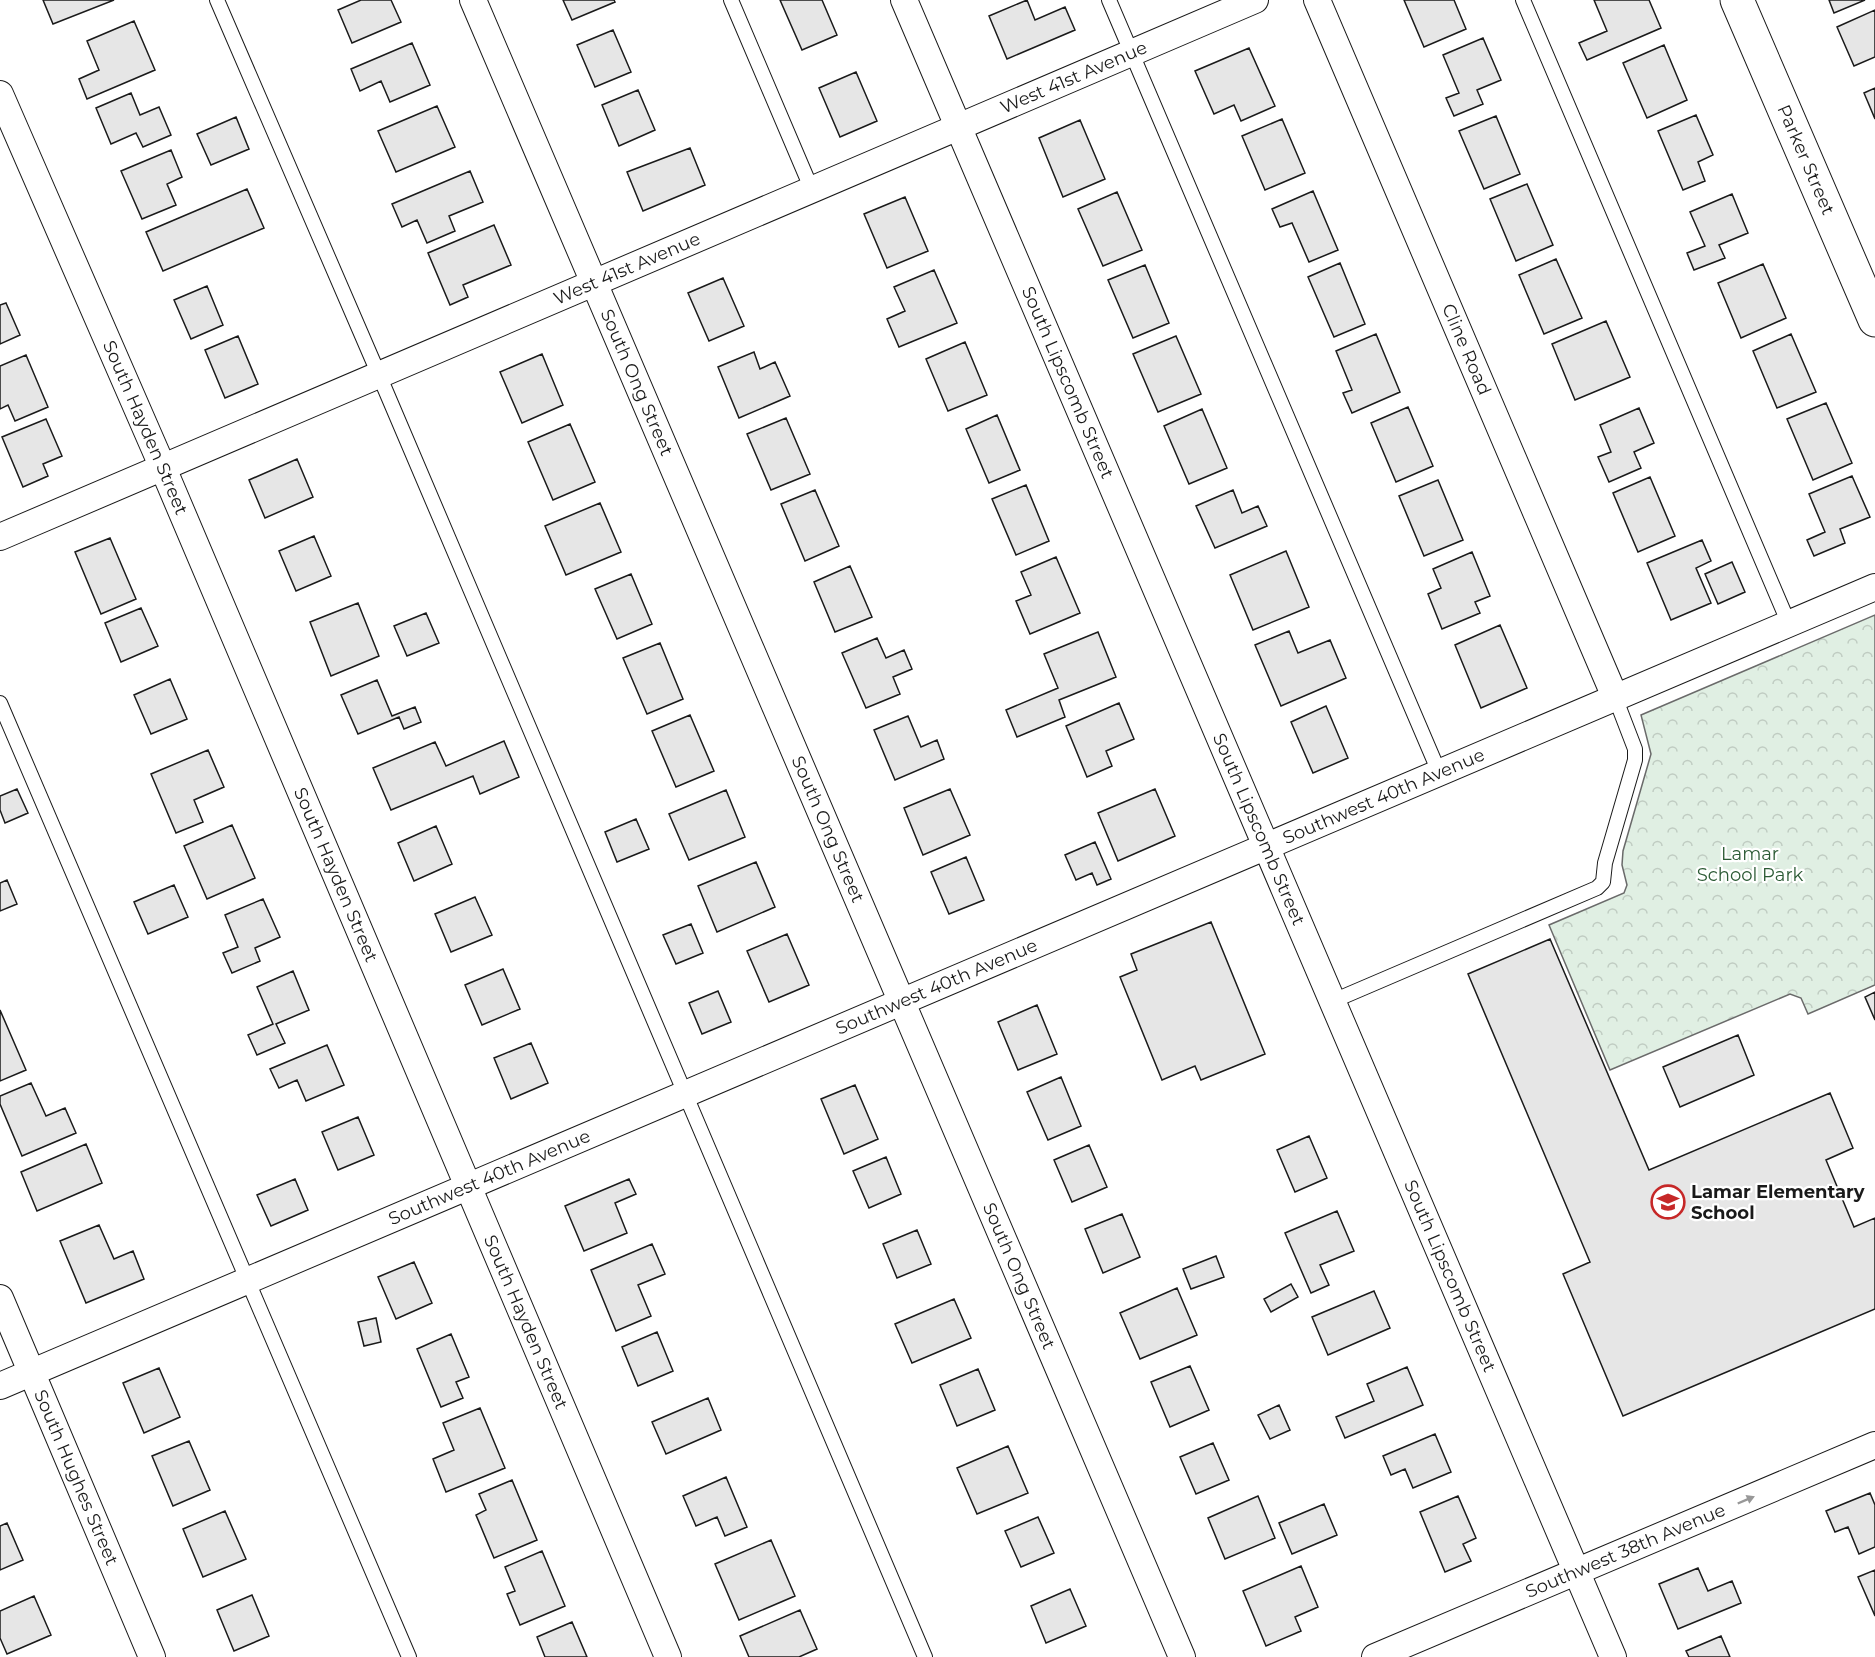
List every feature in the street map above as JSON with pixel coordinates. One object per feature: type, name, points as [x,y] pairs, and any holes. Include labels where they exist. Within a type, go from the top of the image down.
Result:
[{"type":"main road","name":"Parker Street","points":[[1737,0],[1875,320]]},
{"type":"street","name":"South Ong Street","points":[[473,0],[1182,1657]]},
{"type":"street","name":"South Lipscomb Street","points":[[904,0],[1613,1657]]},
{"type":"street","name":"West 41st Avenue","points":[[0,537],[1255,0]]},
{"type":"street","name":"Cline Road","points":[[1317,0],[1615,697]]},
{"type":"street","name":"South Hayden Street","points":[[0,94],[163,468],[668,1657]]},
{"type":"street","name":"Southwest 40th Avenue","points":[[0,1386],[1875,587]]},
{"type":"street","name":"South Hughes Street","points":[[0,1298],[152,1657]]},
{"type":"street","name":"Southwest 38th Avenue","points":[[1375,1657],[1875,1445]]},
{"type":"lane","points":[[217,0],[925,1657]]},
{"type":"lane","points":[[731,0],[812,190]]},
{"type":"lane","points":[[1109,0],[1440,772]]},
{"type":"lane","points":[[1523,0],[1789,624]]},
{"type":"lane","points":[[1333,1001],[1597,888],[1603,882],[1605,863],[1635,760],[1635,750],[1615,697]]},
{"type":"lane","points":[[0,703],[409,1657]]},
{"type":"green space","name":"Lamar School Park","points":[[1875,615],[1875,985],[1808,1014],[1801,998],[1790,994],[1610,1070],[1549,925],[1624,893],[1627,885],[1622,865],[1623,851],[1651,754],[1641,715]]},
{"type":"building","points":[[43,0],[114,0],[53,24]]},
{"type":"building","points":[[361,0],[391,0],[401,22],[352,43],[338,10]]},
{"type":"building","points":[[563,0],[614,0],[615,2],[572,20]]},
{"type":"building","points":[[780,0],[822,0],[837,35],[802,50]]},
{"type":"building","points":[[1027,0],[1035,20],[1065,7],[1075,30],[1007,59],[989,16]]},
{"type":"building","points":[[1404,0],[1454,0],[1466,29],[1424,47]]},
{"type":"building","points":[[1594,0],[1649,0],[1661,28],[1587,60],[1579,43],[1607,31]]},
{"type":"building","points":[[1829,0],[1865,0],[1834,13]]},
{"type":"building","points":[[1875,10],[1875,57],[1854,66],[1837,27]]},
{"type":"building","points":[[134,21],[155,70],[87,99],[79,79],[99,70],[87,41]]},
{"type":"building","points":[[613,30],[631,72],[595,87],[577,45]]},
{"type":"building","points":[[1483,38],[1501,80],[1477,90],[1483,104],[1454,116],[1446,98],[1459,93],[1443,55]]},
{"type":"building","points":[[412,43],[430,85],[390,102],[381,81],[360,91],[351,69]]},
{"type":"building","points":[[1664,45],[1687,100],[1647,118],[1623,63]]},
{"type":"building","points":[[1249,48],[1275,106],[1241,121],[1234,105],[1214,114],[1195,71]]},
{"type":"building","points":[[856,72],[877,121],[840,137],[819,88]]},
{"type":"building","points":[[1875,88],[1875,119],[1864,93]]},
{"type":"building","points":[[638,90],[655,130],[619,146],[602,105]]},
{"type":"building","points":[[131,93],[140,115],[159,107],[171,135],[143,147],[136,133],[111,144],[96,108]]},
{"type":"building","points":[[437,106],[455,147],[396,172],[378,131]]},
{"type":"building","points":[[1696,115],[1713,155],[1698,162],[1705,181],[1683,190],[1658,131]]},
{"type":"building","points":[[1496,116],[1520,174],[1484,189],[1459,131]]},
{"type":"building","points":[[236,117],[249,149],[211,165],[197,134]]},
{"type":"building","points":[[1282,119],[1305,173],[1265,190],[1242,136]]},
{"type":"building","points":[[1080,120],[1105,179],[1063,197],[1039,138]]},
{"type":"building","points":[[690,148],[705,185],[643,211],[627,172]]},
{"type":"building","points":[[171,150],[182,177],[167,184],[176,205],[142,219],[121,171]]},
{"type":"building","points":[[470,171],[483,202],[449,216],[455,231],[427,243],[417,220],[402,227],[392,204]]},
{"type":"building","points":[[1527,184],[1553,245],[1516,261],[1490,199]]},
{"type":"building","points":[[247,189],[264,228],[163,271],[146,232]]},
{"type":"building","points":[[1313,191],[1338,250],[1309,262],[1292,223],[1280,227],[1272,209]]},
{"type":"building","points":[[1117,192],[1142,250],[1103,266],[1078,209]]},
{"type":"building","points":[[1732,194],[1748,233],[1719,245],[1725,258],[1694,270],[1687,253],[1705,246],[1690,212]]},
{"type":"building","points":[[905,197],[928,251],[887,268],[864,214]]},
{"type":"building","points":[[494,225],[511,265],[463,285],[468,297],[450,305],[428,253]]},
{"type":"building","points":[[1556,259],[1582,318],[1544,334],[1519,275]]},
{"type":"building","points":[[1340,263],[1365,324],[1334,337],[1308,277]]},
{"type":"building","points":[[1763,264],[1786,318],[1741,338],[1718,283]]},
{"type":"building","points":[[1145,265],[1169,323],[1133,338],[1108,280]]},
{"type":"building","points":[[934,270],[957,323],[899,347],[887,319],[905,311],[894,287]]},
{"type":"building","points":[[723,278],[744,326],[709,341],[688,293]]},
{"type":"building","points":[[207,286],[223,325],[191,339],[174,300]]},
{"type":"building","points":[[6,303],[20,335],[0,344],[0,305]]},
{"type":"building","points":[[1606,321],[1630,377],[1575,400],[1552,344]]},
{"type":"building","points":[[1376,334],[1400,392],[1352,413],[1343,393],[1352,390],[1336,351]]},
{"type":"building","points":[[1791,334],[1816,392],[1777,408],[1753,351]]},
{"type":"building","points":[[238,336],[258,384],[225,398],[205,350]]},
{"type":"building","points":[[1176,336],[1201,394],[1158,412],[1133,354]]},
{"type":"building","points":[[965,342],[987,395],[948,411],[926,359]]},
{"type":"building","points":[[754,352],[760,369],[775,362],[790,396],[739,418],[718,367]]},
{"type":"building","points":[[542,354],[563,405],[522,423],[500,372]]},
{"type":"building","points":[[26,355],[48,407],[15,421],[8,405],[0,409],[0,366]]},
{"type":"building","points":[[1826,403],[1852,463],[1813,480],[1787,419]]},
{"type":"building","points":[[1408,407],[1433,466],[1396,482],[1371,423]]},
{"type":"building","points":[[1639,408],[1654,443],[1634,452],[1641,468],[1609,482],[1598,457],[1611,452],[1600,425]]},
{"type":"building","points":[[1202,409],[1227,468],[1189,484],[1164,426]]},
{"type":"building","points":[[997,415],[1020,470],[989,483],[966,429]]},
{"type":"building","points":[[786,418],[810,474],[771,490],[747,434]]},
{"type":"building","points":[[46,419],[62,456],[43,464],[48,476],[23,487],[2,437]]},
{"type":"building","points":[[570,424],[595,482],[553,500],[528,442]]},
{"type":"building","points":[[297,459],[313,497],[265,518],[249,480]]},
{"type":"building","points":[[1852,476],[1870,517],[1840,529],[1845,543],[1814,556],[1807,540],[1825,532],[1809,494]]},
{"type":"building","points":[[1650,477],[1675,536],[1638,552],[1613,493]]},
{"type":"building","points":[[1438,480],[1463,540],[1424,556],[1399,496]]},
{"type":"building","points":[[1026,485],[1049,541],[1016,555],[992,499]]},
{"type":"building","points":[[815,490],[839,546],[805,561],[781,504]]},
{"type":"building","points":[[1233,490],[1242,513],[1258,506],[1267,526],[1215,548],[1196,506]]},
{"type":"building","points":[[600,503],[621,552],[566,575],[545,526]]},
{"type":"building","points":[[314,536],[331,576],[296,591],[279,551]]},
{"type":"building","points":[[110,538],[136,599],[101,614],[75,552]]},
{"type":"building","points":[[1702,540],[1711,561],[1696,568],[1711,603],[1671,620],[1647,563]]},
{"type":"building","points":[[1286,551],[1309,607],[1253,630],[1230,575]]},
{"type":"building","points":[[1472,552],[1490,596],[1475,602],[1480,613],[1442,629],[1428,594],[1441,588],[1433,569]]},
{"type":"building","points":[[1056,557],[1080,613],[1030,634],[1016,601],[1031,595],[1021,572]]},
{"type":"building","points":[[1732,562],[1745,592],[1718,604],[1705,574]]},
{"type":"building","points":[[850,566],[872,617],[835,632],[814,582]]},
{"type":"building","points":[[631,574],[652,624],[617,639],[595,589]]},
{"type":"building","points":[[358,603],[379,656],[331,676],[310,622]]},
{"type":"building","points":[[141,608],[158,646],[121,662],[105,623]]},
{"type":"building","points":[[426,613],[439,643],[407,656],[394,626]]},
{"type":"building","points":[[1500,625],[1527,688],[1481,708],[1455,645]]},
{"type":"building","points":[[1289,631],[1298,653],[1330,640],[1346,678],[1281,706],[1255,645]]},
{"type":"building","points":[[1098,632],[1116,677],[1059,700],[1065,717],[1017,737],[1006,710],[1058,688],[1044,654]]},
{"type":"building","points":[[877,638],[886,658],[904,650],[912,669],[893,677],[900,694],[866,708],[842,653]]},
{"type":"building","points":[[660,643],[683,699],[647,714],[623,658]]},
{"type":"building","points":[[170,679],[187,719],[151,734],[134,695]]},
{"type":"building","points":[[377,680],[392,716],[415,707],[421,722],[404,729],[399,717],[358,734],[341,695]]},
{"type":"building","points":[[1119,703],[1134,739],[1106,751],[1112,766],[1087,777],[1066,726]]},
{"type":"building","points":[[1326,706],[1348,758],[1313,773],[1291,722]]},
{"type":"building","points":[[690,715],[714,771],[676,787],[652,731]]},
{"type":"building","points":[[908,716],[921,747],[937,740],[944,759],[895,780],[874,730]]},
{"type":"building","points":[[504,741],[519,777],[480,794],[473,776],[391,810],[373,768],[435,742],[446,766]]},
{"type":"building","points":[[208,750],[224,787],[194,800],[203,822],[176,833],[151,774]]},
{"type":"building","points":[[17,789],[28,813],[5,823],[0,810],[0,796]]},
{"type":"building","points":[[950,789],[970,835],[923,855],[904,808]]},
{"type":"building","points":[[1155,789],[1175,836],[1118,861],[1098,813]]},
{"type":"building","points":[[726,790],[745,837],[689,860],[669,814]]},
{"type":"building","points":[[636,819],[649,849],[617,862],[605,832]]},
{"type":"building","points":[[232,825],[255,878],[207,899],[184,846]]},
{"type":"building","points":[[436,826],[452,864],[414,881],[398,843]]},
{"type":"building","points":[[1095,842],[1111,879],[1097,885],[1092,873],[1076,880],[1065,855]]},
{"type":"building","points":[[966,857],[984,900],[949,914],[931,872]]},
{"type":"building","points":[[756,862],[775,907],[717,932],[698,886]]},
{"type":"building","points":[[7,880],[17,904],[0,911],[0,883]]},
{"type":"building","points":[[174,885],[188,917],[148,934],[134,902]]},
{"type":"building","points":[[475,897],[492,935],[451,952],[435,914]]},
{"type":"building","points":[[263,899],[280,937],[255,948],[260,961],[232,973],[223,953],[238,947],[225,915]]},
{"type":"building","points":[[1211,922],[1265,1054],[1201,1080],[1195,1066],[1162,1080],[1120,977],[1137,970],[1131,954]]},
{"type":"building","points":[[691,924],[703,953],[676,964],[663,935]]},
{"type":"building","points":[[787,934],[809,985],[769,1002],[747,951]]},
{"type":"building","points":[[1550,939],[1649,1170],[1830,1093],[1853,1148],[1826,1160],[1854,1227],[1875,1218],[1875,1309],[1623,1416],[1563,1274],[1590,1262],[1468,974]]},
{"type":"building","points":[[503,969],[520,1009],[482,1025],[465,985]]},
{"type":"building","points":[[293,971],[309,1010],[276,1024],[285,1043],[257,1055],[248,1035],[273,1024],[257,987]]},
{"type":"building","points":[[718,991],[731,1022],[702,1034],[689,1003]]},
{"type":"building","points":[[1875,992],[1875,1020],[1865,997]]},
{"type":"building","points":[[1037,1005],[1057,1054],[1018,1070],[998,1022]]},
{"type":"building","points":[[0,1010],[26,1070],[0,1081]]},
{"type":"building","points":[[1738,1035],[1754,1075],[1680,1107],[1663,1067]]},
{"type":"building","points":[[531,1043],[548,1083],[511,1099],[494,1058]]},
{"type":"building","points":[[327,1045],[344,1085],[306,1101],[297,1080],[279,1088],[270,1069]]},
{"type":"building","points":[[1061,1077],[1081,1126],[1048,1140],[1027,1092]]},
{"type":"building","points":[[31,1083],[46,1116],[65,1108],[76,1133],[22,1156],[0,1104],[0,1096]]},
{"type":"building","points":[[855,1085],[878,1139],[844,1154],[821,1099]]},
{"type":"building","points":[[358,1117],[374,1155],[338,1170],[322,1132]]},
{"type":"building","points":[[1309,1136],[1327,1178],[1295,1192],[1277,1150]]},
{"type":"building","points":[[86,1144],[102,1183],[37,1211],[21,1172]]},
{"type":"building","points":[[1089,1145],[1107,1187],[1072,1202],[1054,1160]]},
{"type":"building","points":[[886,1157],[901,1194],[869,1208],[853,1171]]},
{"type":"building","points":[[295,1179],[308,1210],[271,1226],[257,1195]]},
{"type":"building","points":[[629,1179],[636,1194],[615,1203],[627,1233],[584,1251],[565,1206]]},
{"type":"building","points":[[1337,1211],[1354,1251],[1320,1265],[1329,1285],[1311,1293],[1285,1233]]},
{"type":"building","points":[[1122,1214],[1140,1257],[1103,1273],[1085,1229]]},
{"type":"building","points":[[99,1225],[114,1259],[133,1251],[144,1279],[86,1303],[60,1241]]},
{"type":"building","points":[[917,1230],[931,1264],[897,1278],[883,1244]]},
{"type":"building","points":[[652,1244],[665,1274],[638,1285],[651,1316],[616,1331],[591,1270]]},
{"type":"building","points":[[1216,1256],[1224,1277],[1191,1289],[1183,1269]]},
{"type":"building","points":[[414,1262],[432,1303],[396,1319],[378,1277]]},
{"type":"building","points":[[1291,1284],[1298,1297],[1271,1312],[1264,1299]]},
{"type":"building","points":[[1177,1288],[1197,1335],[1140,1359],[1120,1313]]},
{"type":"building","points":[[1374,1291],[1390,1328],[1328,1355],[1312,1317]]},
{"type":"building","points":[[954,1299],[971,1338],[912,1363],[895,1324]]},
{"type":"building","points":[[376,1318],[381,1342],[364,1346],[358,1322]]},
{"type":"building","points":[[657,1332],[673,1371],[638,1386],[622,1347]]},
{"type":"building","points":[[451,1334],[469,1377],[456,1382],[463,1398],[441,1407],[417,1349]]},
{"type":"building","points":[[1190,1366],[1209,1410],[1170,1427],[1151,1382]]},
{"type":"building","points":[[1407,1367],[1423,1405],[1345,1438],[1336,1417],[1374,1401],[1367,1384]]},
{"type":"building","points":[[159,1368],[180,1417],[144,1433],[123,1383]]},
{"type":"building","points":[[978,1369],[995,1410],[957,1426],[940,1385]]},
{"type":"building","points":[[708,1398],[721,1430],[666,1454],[652,1422]]},
{"type":"building","points":[[1279,1405],[1290,1430],[1270,1439],[1258,1415]]},
{"type":"building","points":[[480,1408],[505,1468],[446,1492],[433,1459],[454,1450],[443,1423]]},
{"type":"building","points":[[1435,1434],[1451,1472],[1413,1488],[1405,1469],[1391,1475],[1383,1456]]},
{"type":"building","points":[[189,1441],[210,1490],[173,1506],[152,1456]]},
{"type":"building","points":[[1213,1443],[1229,1480],[1196,1494],[1180,1457]]},
{"type":"building","points":[[1008,1446],[1028,1493],[977,1514],[957,1468]]},
{"type":"building","points":[[726,1477],[747,1527],[725,1536],[717,1517],[696,1526],[683,1496]]},
{"type":"building","points":[[512,1480],[537,1540],[494,1558],[476,1515],[486,1510],[479,1494]]},
{"type":"building","points":[[1870,1493],[1875,1505],[1875,1547],[1859,1554],[1848,1527],[1835,1532],[1826,1511]]},
{"type":"building","points":[[1258,1496],[1275,1538],[1225,1559],[1208,1518]]},
{"type":"building","points":[[1458,1496],[1476,1538],[1463,1544],[1471,1561],[1445,1572],[1420,1512]]},
{"type":"building","points":[[1324,1504],[1337,1535],[1292,1554],[1279,1523]]},
{"type":"building","points":[[225,1511],[246,1559],[203,1577],[183,1529]]},
{"type":"building","points":[[1038,1517],[1054,1553],[1021,1567],[1005,1531]]},
{"type":"building","points":[[7,1523],[23,1560],[0,1570],[0,1526]]},
{"type":"building","points":[[771,1540],[795,1596],[739,1620],[715,1564]]},
{"type":"building","points":[[542,1551],[565,1606],[520,1625],[507,1594],[515,1591],[505,1567]]},
{"type":"building","points":[[1301,1566],[1318,1607],[1295,1617],[1301,1631],[1266,1646],[1243,1591]]},
{"type":"building","points":[[1698,1568],[1708,1591],[1732,1581],[1741,1603],[1678,1629],[1659,1584]]},
{"type":"building","points":[[1875,1570],[1875,1616],[1858,1577]]},
{"type":"building","points":[[1070,1589],[1086,1626],[1046,1643],[1031,1606]]},
{"type":"building","points":[[252,1595],[269,1636],[234,1651],[217,1610]]},
{"type":"building","points":[[34,1596],[51,1635],[7,1654],[0,1638],[0,1611]]},
{"type":"building","points":[[800,1610],[817,1649],[799,1657],[749,1657],[740,1636]]},
{"type":"building","points":[[572,1622],[587,1657],[545,1657],[537,1637]]},
{"type":"building","points":[[1721,1636],[1730,1657],[1689,1657],[1686,1651]]},
{"type":"place","name":"Lamar Elementary School","points":[[1668,1202]]}]
